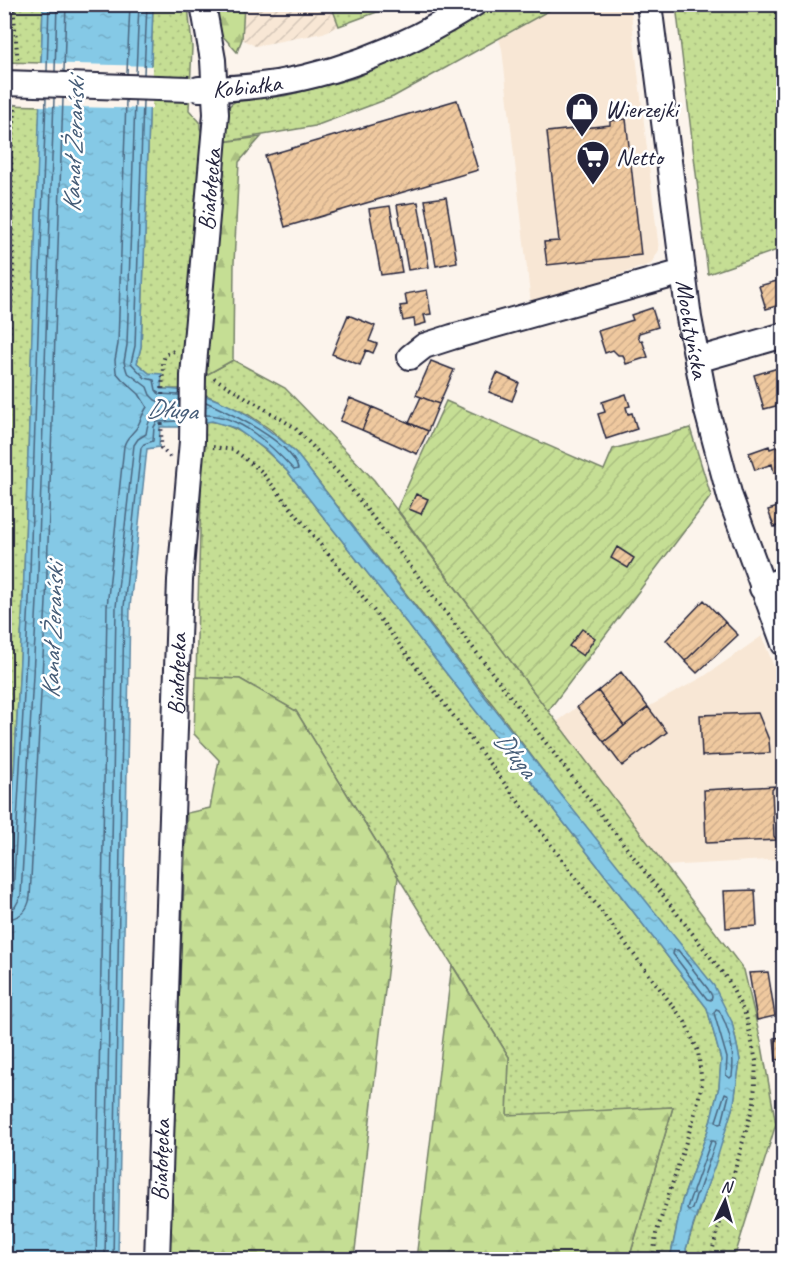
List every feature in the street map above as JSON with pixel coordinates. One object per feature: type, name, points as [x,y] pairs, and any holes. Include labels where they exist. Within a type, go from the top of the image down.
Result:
[{"type":"street","name":"Białołęcka","points":[[157,1260],[180,580],[199,444],[214,143],[215,89],[212,53],[203,4]]},
{"type":"street","name":"Kobiałka","points":[[13,85],[215,89],[276,84],[343,67],[378,55],[451,19],[474,4]]},
{"type":"street","name":"Mochtyńska","points":[[649,4],[683,272],[697,360],[717,453],[737,518],[773,583],[783,644]]},
{"type":"street","points":[[410,357],[424,346],[443,340],[683,272]]},
{"type":"street","points":[[697,360],[783,335]]},
{"type":"path","points":[[4,422],[13,272],[11,151],[13,4]]},
{"type":"path","points":[[4,153],[11,151]]},
{"type":"path","points":[[160,448],[163,362]]},
{"type":"path","points":[[202,376],[294,427],[341,476],[728,980],[746,1016],[756,1061],[755,1092],[713,1248],[713,1260]]},
{"type":"path","points":[[199,444],[234,450],[261,471],[371,607],[685,1022],[698,1051],[702,1084],[694,1117],[657,1234],[653,1260]]},
{"type":"shaded area","points":[[244,5],[331,5],[339,26],[323,33],[255,46],[242,39]]},
{"type":"shaded area","points":[[559,5],[630,5],[659,250],[651,264],[531,304],[499,39]]},
{"type":"shaded area","points":[[762,636],[783,690],[783,859],[665,866],[557,722],[598,691],[624,725],[648,707],[703,677]]},
{"type":"green space","points":[[5,5],[43,5],[41,63],[5,62]]},
{"type":"green space","points":[[153,5],[188,5],[192,47],[189,110],[200,122],[202,133],[196,233],[182,389],[161,389],[149,373],[137,363],[141,347]]},
{"type":"green space","points":[[213,5],[244,5],[242,39],[237,52],[221,34]]},
{"type":"green space","points":[[331,5],[396,5],[339,26]]},
{"type":"green space","points":[[497,5],[559,5],[393,97],[315,126],[223,142],[226,113],[231,104],[236,101],[284,96],[355,78]]},
{"type":"green space","points":[[676,5],[783,5],[783,248],[708,274]]},
{"type":"green space","points":[[5,105],[40,106],[23,601],[5,952]]},
{"type":"green space","points":[[261,137],[239,162],[234,263],[233,360],[206,375],[223,142]]},
{"type":"green space","points":[[233,360],[285,388],[374,480],[744,970],[762,1046],[776,1124],[734,1259],[687,1259],[686,1249],[734,1103],[740,1060],[732,1022],[494,706],[295,452],[271,430],[249,415],[204,394],[206,375]]},
{"type":"green space","points":[[446,401],[604,470],[613,449],[690,428],[711,496],[548,711],[397,509]]},
{"type":"green space","points":[[203,421],[215,422],[239,431],[270,454],[288,472],[707,1008],[721,1060],[719,1087],[708,1130],[682,1201],[670,1259],[629,1259],[673,1107],[507,1116],[509,1057],[296,711],[240,679],[196,677]]},
{"type":"green space","points":[[196,677],[240,679],[296,711],[398,877],[354,1259],[168,1260],[187,813],[210,808],[219,760],[194,734]]},
{"type":"green space","points":[[452,965],[509,1057],[507,1115],[673,1107],[629,1259],[416,1259]]},
{"type":"water","points":[[43,5],[153,5],[141,347],[137,363],[149,373],[162,374],[161,389],[180,390],[217,400],[250,417],[295,452],[562,796],[714,986],[732,1022],[740,1060],[734,1103],[686,1249],[687,1259],[670,1259],[682,1201],[708,1130],[719,1087],[721,1060],[707,1008],[288,472],[266,450],[235,428],[212,421],[180,427],[160,427],[159,447],[147,449],[130,607],[118,1259],[5,1260],[5,952],[23,601]]},
{"type":"pier","points":[[38,63],[153,66],[152,109],[37,106]]},
{"type":"building","points":[[457,100],[478,170],[285,227],[265,156]]},
{"type":"building","name":"Netto","points":[[626,119],[641,255],[547,265],[544,242],[559,241],[547,132],[610,125],[610,121]]},
{"type":"building","points":[[446,197],[457,262],[436,266],[425,200]]},
{"type":"building","points":[[418,202],[429,267],[408,270],[397,205]]},
{"type":"building","points":[[390,206],[402,272],[381,275],[369,209]]},
{"type":"building","points":[[784,279],[784,304],[766,309],[759,286]]},
{"type":"building","points":[[427,290],[431,314],[424,315],[426,323],[415,326],[414,319],[403,321],[400,306],[407,305],[405,294]]},
{"type":"building","points":[[652,308],[658,327],[639,333],[638,336],[640,341],[642,340],[648,357],[626,364],[623,355],[618,355],[613,350],[605,353],[598,331],[633,320],[631,315]]},
{"type":"building","points":[[348,315],[375,326],[369,341],[377,344],[373,353],[366,350],[360,365],[332,354]]},
{"type":"building","points":[[431,361],[454,370],[439,404],[416,395]]},
{"type":"building","points":[[778,368],[784,390],[784,404],[764,409],[754,375]]},
{"type":"building","points":[[497,373],[519,383],[512,401],[489,392]]},
{"type":"building","points":[[626,394],[630,406],[626,407],[628,414],[632,413],[637,429],[606,439],[598,414],[605,412],[602,402]]},
{"type":"building","points":[[421,397],[439,404],[428,431],[409,423]]},
{"type":"building","points":[[350,398],[372,407],[362,430],[340,421]]},
{"type":"building","points":[[372,407],[428,431],[417,454],[362,430]]},
{"type":"building","points":[[784,444],[784,470],[774,473],[772,464],[755,470],[749,453]]},
{"type":"building","points":[[416,494],[428,499],[421,514],[409,509]]},
{"type":"building","points":[[784,505],[784,524],[774,527],[768,510]]},
{"type":"building","points":[[617,547],[634,558],[628,568],[611,558]]},
{"type":"building","points":[[704,600],[725,622],[685,661],[666,640]]},
{"type":"building","points":[[725,622],[738,635],[697,673],[685,661]]},
{"type":"building","points":[[582,629],[595,638],[583,656],[569,646]]},
{"type":"building","points":[[621,672],[648,707],[624,726],[598,691]]},
{"type":"building","points":[[598,691],[624,726],[604,742],[577,707]]},
{"type":"building","points":[[648,707],[667,732],[622,766],[604,742]]},
{"type":"building","points":[[758,713],[769,740],[770,753],[702,756],[700,715]]},
{"type":"building","points":[[775,786],[772,790],[774,836],[777,840],[706,843],[704,790]]},
{"type":"building","points":[[755,890],[757,926],[726,928],[724,891]]},
{"type":"building","points":[[768,972],[775,1016],[757,1020],[749,973]]},
{"type":"building","points":[[784,1037],[784,1059],[776,1060],[774,1038]]},
{"type":"place","name":"Wierzejki","points":[[582,138]]},
{"type":"place","name":"Netto","points":[[593,186]]},
{"type":"water label","name":"Kanał Żerański","points":[[73,145]]},
{"type":"water label","name":"Długa","points":[[172,409]]},
{"type":"water label","name":"Kanał Żerański","points":[[52,631]]},
{"type":"water label","name":"Długa","points":[[516,754]]}]
